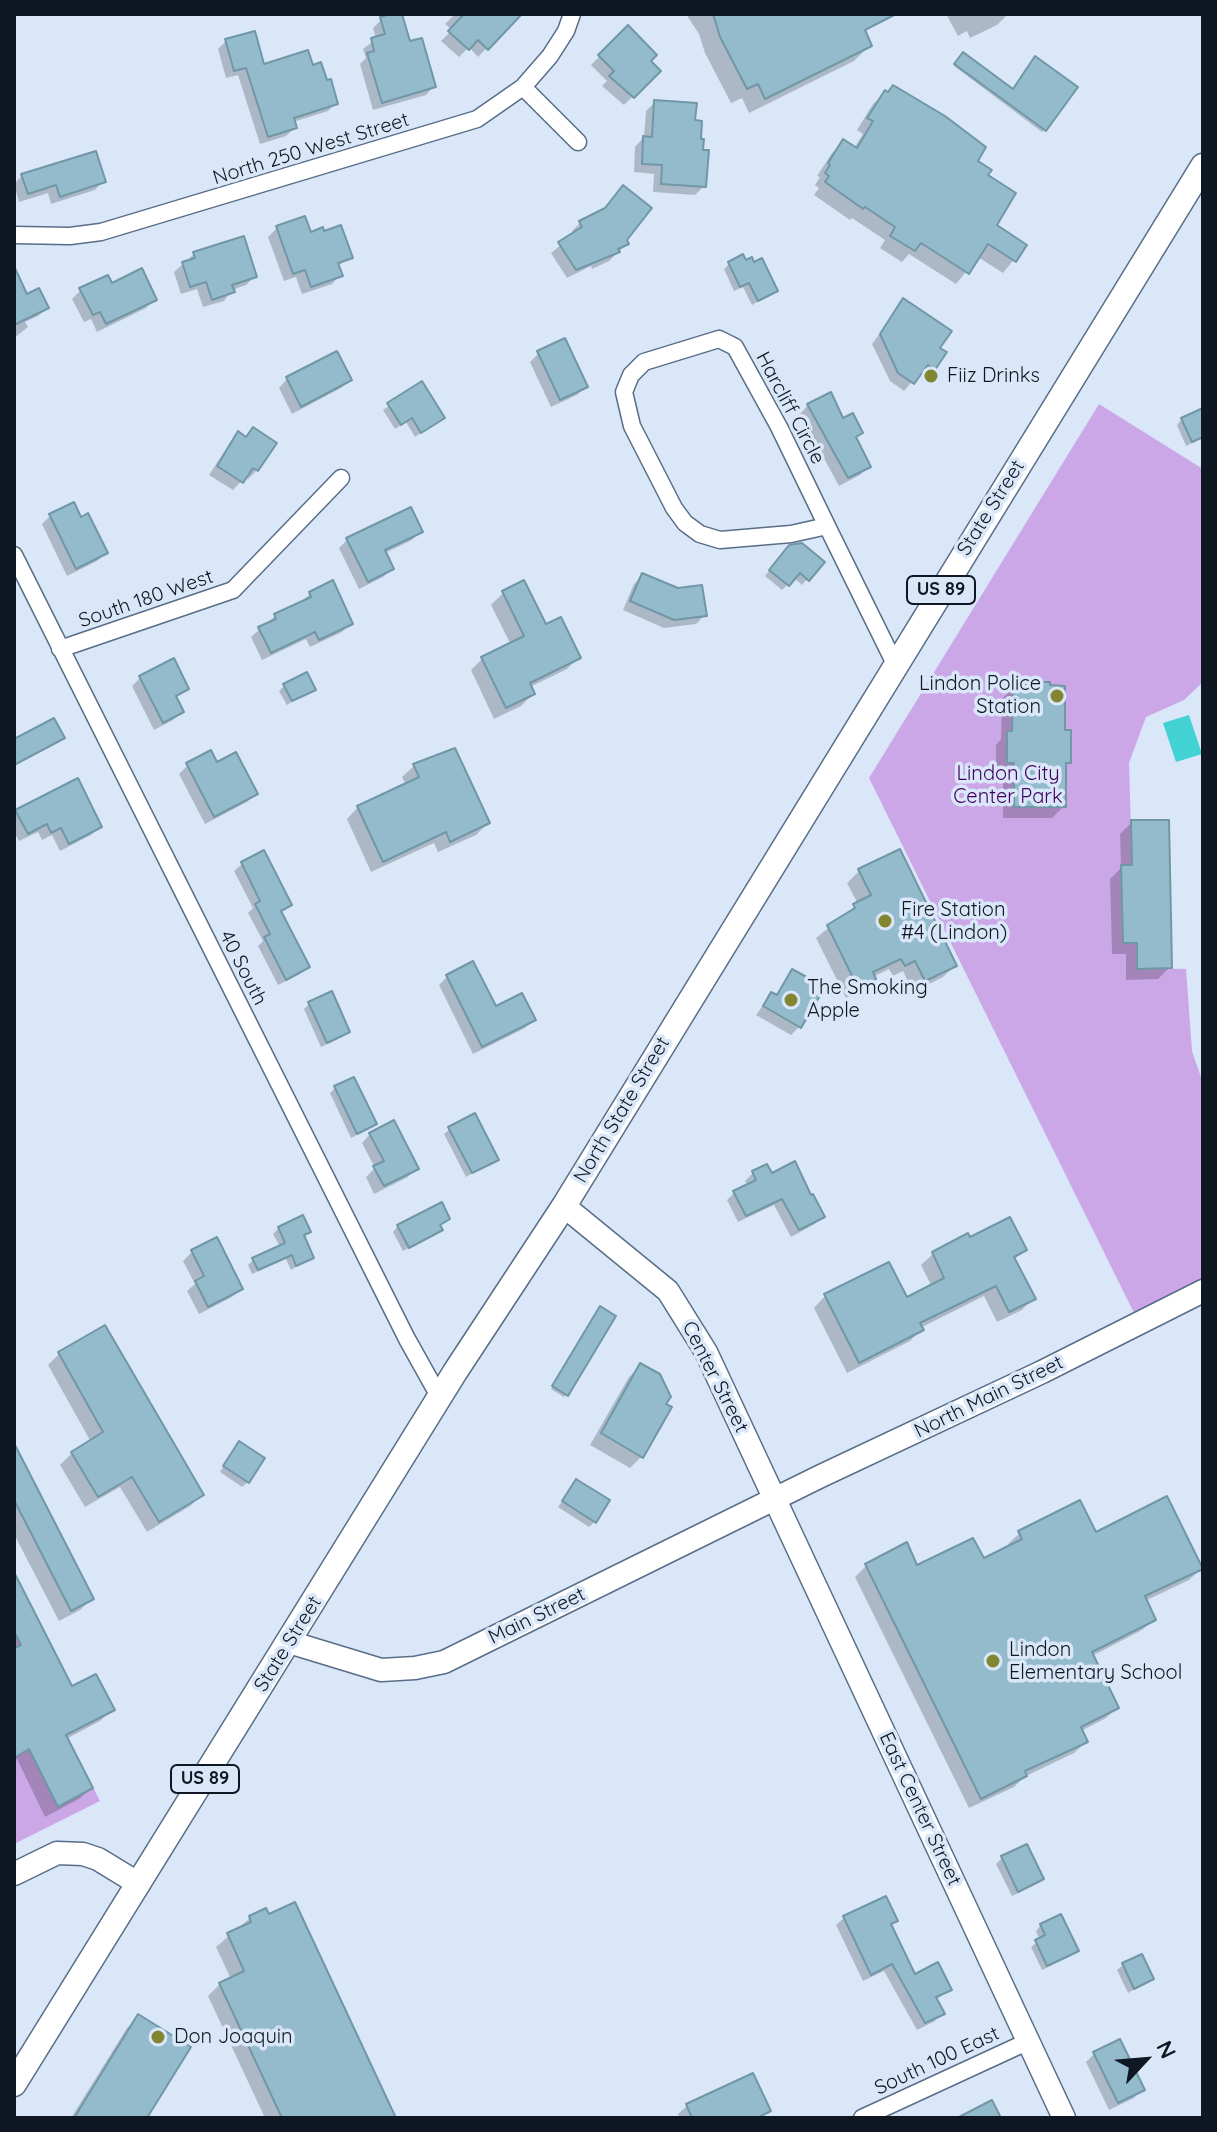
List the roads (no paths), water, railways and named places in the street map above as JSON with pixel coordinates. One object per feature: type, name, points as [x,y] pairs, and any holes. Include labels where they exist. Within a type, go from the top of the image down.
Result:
[{"type":"main road","name":"State Street","points":[[681,1015],[1203,166]]},
{"type":"main road","name":"North State Street","points":[[564,1206],[681,1015]]},
{"type":"main road","name":"State Street","points":[[14,2084],[440,1398],[564,1206]]},
{"type":"street","name":"North 250 West Street","points":[[14,235],[70,236],[117,228],[477,119],[523,87],[550,56],[566,31],[572,14]]},
{"type":"street","points":[[523,87],[578,142]]},
{"type":"street","name":"Harcliff Circle","points":[[827,526],[791,534],[720,540],[700,534],[685,523],[674,508],[632,426],[624,392],[631,375],[644,362],[719,339],[735,347],[779,427],[895,664]]},
{"type":"street","name":"South 180 West","points":[[60,649],[233,590],[341,478]]},
{"type":"street","name":"40 South","points":[[14,555],[407,1339],[440,1398]]},
{"type":"street","name":"Center Street","points":[[564,1206],[668,1291],[706,1352],[774,1500]]},
{"type":"street","name":"North Main Street","points":[[774,1500],[1203,1291]]},
{"type":"street","name":"Main Street","points":[[289,1642],[381,1670],[444,1662],[774,1500]]},
{"type":"street","name":"East Center Street","points":[[774,1500],[1064,2118]]},
{"type":"street","points":[[14,1874],[57,1853],[83,1854],[98,1859],[139,1884]]},
{"type":"street","name":"South 100 East","points":[[862,2118],[1029,2041]]},
{"type":"place","name":"Fiiz Drinks","points":[[931,376]]},
{"type":"place","name":"Lindon Police Station","points":[[1057,696]]},
{"type":"place","name":"Fire Station #4 (Lindon)","points":[[885,921]]},
{"type":"place","name":"The Smoking Apple","points":[[791,1000]]},
{"type":"place","name":"Lindon Elementary School","points":[[993,1661]]},
{"type":"place","name":"Don Joaquin","points":[[158,2037]]},
{"type":"park label","name":"Lindon City Center Park","points":[[1008,786]]}]
